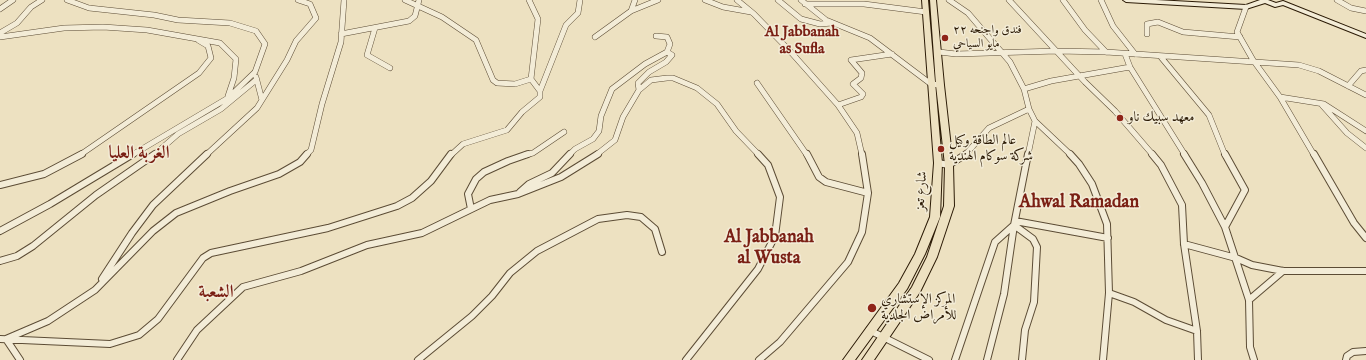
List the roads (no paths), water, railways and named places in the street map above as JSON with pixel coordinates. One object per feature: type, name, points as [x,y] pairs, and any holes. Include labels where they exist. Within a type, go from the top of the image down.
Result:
[{"type":"main road","name":"شارع تعز","points":[[868,360],[916,289],[932,257],[949,206],[949,165],[935,85],[925,0]]},
{"type":"main road","name":"شارع تعز","points":[[849,360],[869,330],[903,286],[922,248],[935,217],[938,163],[935,85],[938,52],[933,0]]},
{"type":"main road","points":[[1126,0],[1182,2],[1246,7],[1263,1],[1276,5],[1282,2],[1366,36]]},
{"type":"street","points":[[0,9],[13,0]]},
{"type":"street","points":[[0,33],[17,23],[31,7],[42,0]]},
{"type":"street","points":[[0,231],[50,204],[228,98],[255,72],[265,44],[256,31],[230,23],[178,20],[154,14],[90,8],[67,0]]},
{"type":"street","points":[[95,290],[132,233],[153,205],[257,108],[287,60],[296,41],[316,18],[310,4],[298,0]]},
{"type":"street","points":[[3,339],[48,321],[95,290],[153,231],[176,213],[230,191],[280,174],[300,162],[311,150],[322,104],[341,42],[344,0]]},
{"type":"street","points":[[405,0],[418,2],[476,40],[493,80],[497,83],[515,84],[531,79]]},
{"type":"street","points":[[529,0],[538,19],[531,67],[531,79],[540,91]]},
{"type":"street","points":[[3,339],[110,344],[139,335],[158,319],[203,258],[211,253],[217,250],[328,228],[397,206],[412,198],[423,189],[454,151],[463,144],[507,130],[519,114],[540,97],[540,91],[566,25],[578,13],[580,0]]},
{"type":"street","points":[[631,10],[635,0]]},
{"type":"street","points":[[595,37],[631,10],[658,0]]},
{"type":"street","points":[[705,0],[723,7],[752,12]]},
{"type":"street","points":[[737,0],[752,12],[838,105],[857,133],[868,193],[862,232],[848,262],[780,342],[759,360]]},
{"type":"street","points":[[778,0],[801,18],[810,22],[820,24],[834,23]]},
{"type":"street","points":[[801,0],[826,20],[870,38],[935,85]]},
{"type":"street","points":[[949,0],[968,13],[1010,62],[1024,89],[1028,109],[1035,121],[1079,164],[1092,184],[1107,224],[1108,238],[1109,293],[1103,360]]},
{"type":"street","points":[[1009,0],[1115,111],[1161,165],[1182,205],[1184,244],[1197,331],[1198,360]]},
{"type":"street","points":[[1063,0],[1085,30],[1106,52]]},
{"type":"street","points":[[1102,0],[1112,26],[1134,54]]},
{"type":"street","points":[[1337,0],[1351,8],[1366,11]]},
{"type":"street","points":[[341,34],[413,19],[418,2]]},
{"type":"street","points":[[805,4],[864,4],[926,12]]},
{"type":"street","points":[[1246,7],[1238,32],[1240,37],[1253,60],[1280,97],[1354,223],[1366,238]]},
{"type":"street","points":[[1147,34],[1148,24],[1154,22],[1188,32],[1240,37]]},
{"type":"street","points":[[0,37],[64,28],[103,27],[147,30],[193,36],[220,43],[236,59],[234,78],[228,98]]},
{"type":"street","points":[[375,28],[367,55],[390,68]]},
{"type":"street","points":[[0,185],[44,174],[81,155],[199,72],[211,58],[208,46],[193,36]]},
{"type":"street","points":[[518,194],[529,184],[552,173],[575,149],[592,139],[598,131],[601,116],[612,89],[645,64],[667,52],[670,44],[667,37],[656,36]]},
{"type":"street","points":[[938,52],[956,54],[1057,51],[1106,52],[1253,60],[1299,65],[1319,71],[1366,95]]},
{"type":"street","points":[[638,90],[638,83],[672,56],[667,52]]},
{"type":"street","points":[[838,105],[861,97],[863,94],[853,84],[861,78],[862,73],[851,60],[892,54]]},
{"type":"street","points":[[1125,54],[1130,67],[1202,183],[1225,227],[1227,238],[1236,258],[1249,300],[1250,347],[1254,360]]},
{"type":"street","points":[[1160,56],[1209,115],[1221,148],[1245,190],[1225,227]]},
{"type":"street","points":[[1024,89],[1080,76],[1130,67]]},
{"type":"street","points":[[1348,86],[1361,71],[1366,70]]},
{"type":"street","points":[[255,72],[262,100]]},
{"type":"street","points":[[177,360],[197,330],[243,287],[301,271],[367,245],[422,233],[490,200],[518,194],[562,177],[591,160],[615,140],[623,117],[638,90],[651,80],[673,78],[702,92],[717,104],[736,131],[768,165],[780,197],[775,236],[758,269],[686,360]]},
{"type":"street","points":[[0,261],[17,256],[33,246],[96,195],[149,160],[178,134],[221,109],[256,80]]},
{"type":"street","points":[[757,83],[801,144],[819,177],[826,182],[868,193]]},
{"type":"street","points":[[1280,97],[1320,103],[1332,108],[1366,131]]},
{"type":"street","points":[[1320,103],[1347,133],[1366,148]]},
{"type":"street","points":[[938,163],[949,165],[961,159],[974,147],[988,128],[1028,109]]},
{"type":"street","points":[[987,360],[1004,294],[1014,223],[1035,121]]},
{"type":"street","points":[[471,209],[468,194],[476,179],[484,172],[533,152],[564,132]]},
{"type":"street","points":[[418,360],[472,316],[492,296],[510,273],[537,251],[598,219],[627,215],[641,218],[655,229],[662,252]]},
{"type":"street","points":[[1014,223],[1070,230],[1108,238]]},
{"type":"street","points":[[955,360],[995,242],[1014,223]]},
{"type":"street","points":[[1014,223],[1032,239],[1037,246],[1034,302],[1025,330],[1022,360]]},
{"type":"street","points":[[1184,244],[1236,258],[1252,265],[1283,271],[1366,271]]},
{"type":"street","points":[[1249,300],[1283,271]]},
{"type":"street","points":[[1109,293],[1134,302],[1166,320],[1197,331]]},
{"type":"street","points":[[869,330],[883,339],[928,360]]},
{"type":"street","points":[[3,339],[20,360]]},
{"type":"street","points":[[1346,360],[1347,356],[1353,352],[1366,350]]},
{"type":"place","name":"فندق واجنحه ٢٢ مايو السياحي","points":[[945,38]]},
{"type":"place","name":"معهد سبيك ناو","points":[[1120,118]]},
{"type":"place","name":"عالم الطاقة وكيل شركة سوكام الهندية","points":[[941,149]]},
{"type":"place","name":"المركز الإستشاري للأمراض الجلدية","points":[[872,308]]},
{"type":"district","name":"Al Jabbanah as Sufla","points":[[802,42]]},
{"type":"district","name":"الغربة العليا","points":[[139,154]]},
{"type":"district","name":"Ahwal Ramadan","points":[[1079,203]]},
{"type":"district","name":"Al Jabbanah al Wusta","points":[[769,248]]},
{"type":"district","name":"الشعبة","points":[[216,293]]}]
